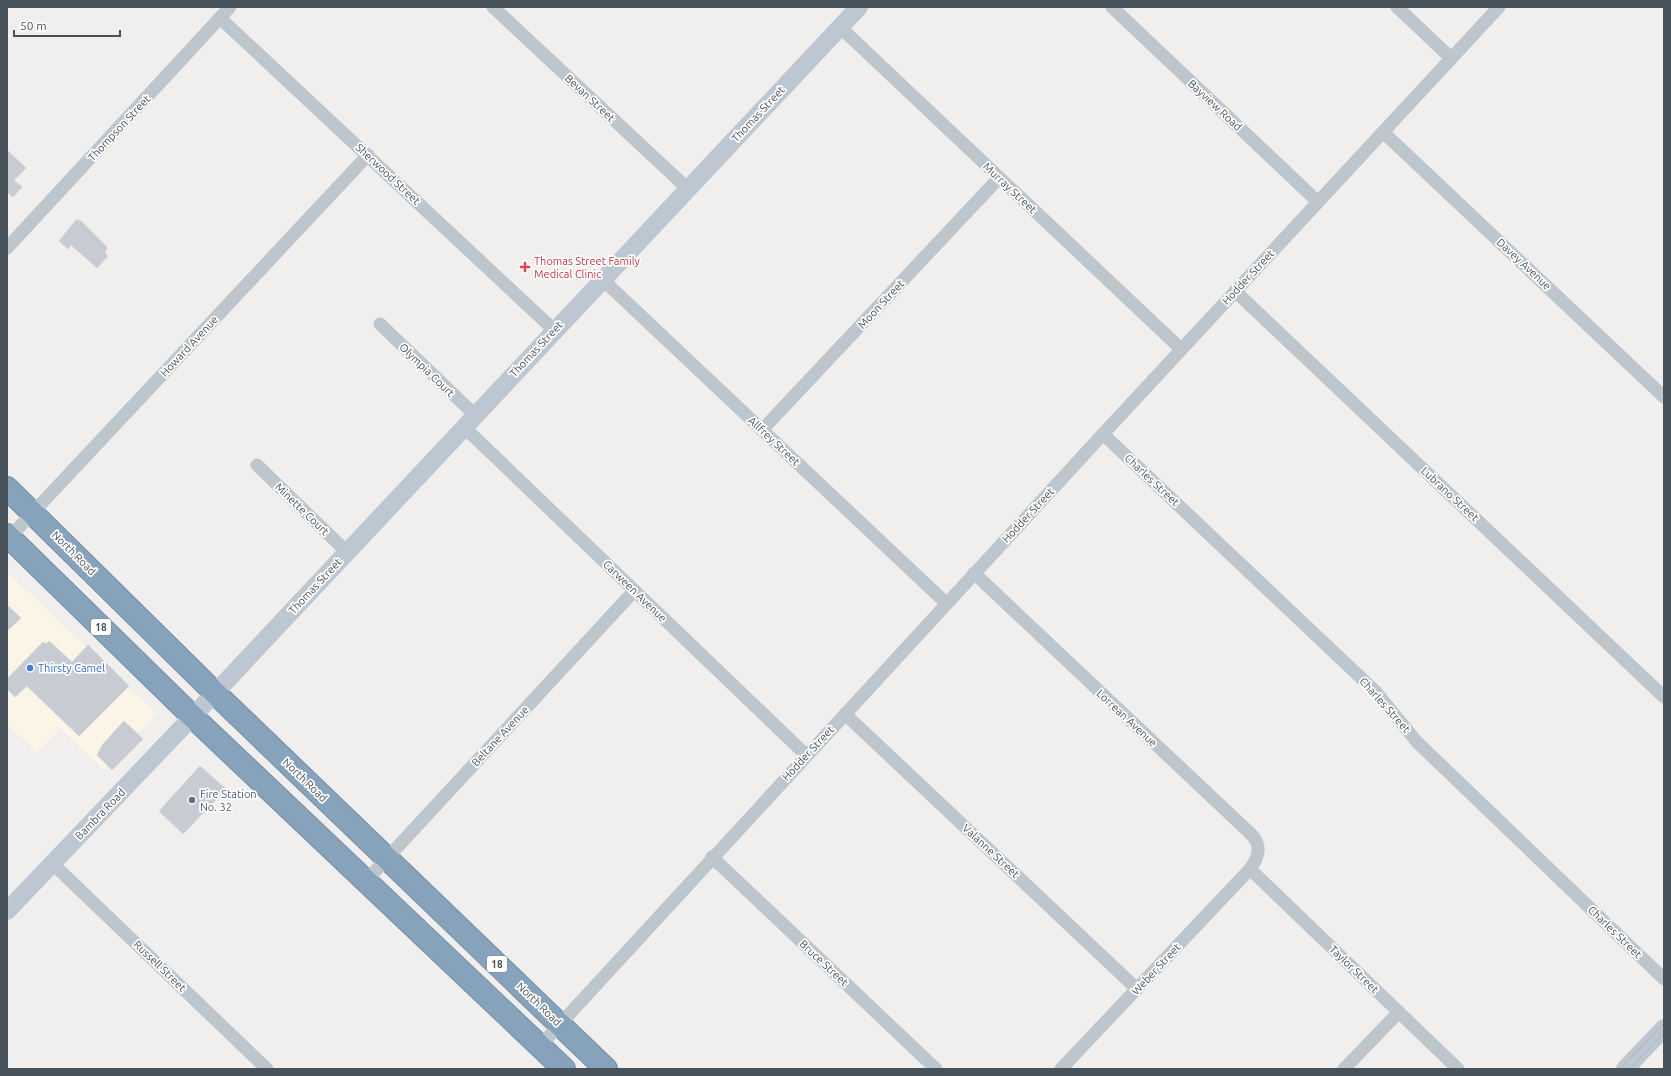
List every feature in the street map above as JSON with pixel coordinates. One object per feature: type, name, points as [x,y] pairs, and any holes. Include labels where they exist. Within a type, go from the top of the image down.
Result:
[{"type":"highway","name":"North Road","points":[[7,488],[215,693],[606,1069]]},
{"type":"highway","name":"18","points":[[8,536],[193,717],[367,880],[564,1069]]},
{"type":"highway","points":[[286,804],[308,782]]},
{"type":"street","name":"Thompson Street","points":[[7,248],[230,7]]},
{"type":"street","name":"Bevan Street","points":[[493,7],[688,189]]},
{"type":"street","name":"Bayview Road","points":[[1112,7],[1318,202]]},
{"type":"street","points":[[1397,7],[1451,58]]},
{"type":"street","name":"Hodder Street","points":[[540,1046],[946,603],[1499,7]]},
{"type":"street","name":"Thomas Street","points":[[193,717],[554,330],[840,27],[852,9]]},
{"type":"street","name":"Sherwood Street","points":[[220,18],[554,330]]},
{"type":"street","name":"Murray Street","points":[[840,27],[1181,349]]},
{"type":"street","name":"Davey Avenue","points":[[1383,132],[1664,397]]},
{"type":"street","name":"Howard Avenue","points":[[8,536],[33,513],[368,155]]},
{"type":"street","name":"Moon Street","points":[[762,430],[999,178]]},
{"type":"street","name":"Allfrey Street","points":[[602,279],[946,603]]},
{"type":"street","name":"Lubrano Street","points":[[1235,291],[1664,697]]},
{"type":"street","name":"Olympia Court","points":[[380,324],[469,421]]},
{"type":"street","name":"Carween Avenue","points":[[469,421],[634,591],[806,755]]},
{"type":"street","name":"Charles Street","points":[[1103,434],[1376,692],[1417,742],[1664,979]]},
{"type":"street","name":"Minette Court","points":[[257,466],[347,552]]},
{"type":"street","name":"Lorrean Avenue","points":[[974,574],[1253,836],[1257,842],[1258,855],[1250,869]]},
{"type":"street","name":"Beltane Avenue","points":[[367,880],[634,591]]},
{"type":"street","name":"Valanne Street","points":[[845,714],[1137,989]]},
{"type":"street","name":"Bambra Road","points":[[10,903],[53,864],[193,717]]},
{"type":"street","name":"Bruce Street","points":[[712,857],[936,1069]]},
{"type":"street","name":"Russell Street","points":[[53,864],[267,1069]]},
{"type":"street","name":"Weber Street","points":[[1061,1069],[1250,869]]},
{"type":"street","name":"Taylor Street","points":[[1250,869],[1458,1069]]},
{"type":"street","points":[[1344,1069],[1399,1012]]},
{"type":"street","points":[[1625,1069],[1664,1028]]},
{"type":"shaded area","points":[[7,572],[157,714],[104,770],[60,728],[37,752],[7,724]]},
{"type":"building","points":[[7,150],[26,168],[14,180],[22,187],[13,197],[7,192]]},
{"type":"building","points":[[76,220],[81,221],[107,247],[105,253],[108,256],[97,268],[71,245],[68,249],[59,241]]},
{"type":"building","points":[[7,605],[21,618],[7,631]]},
{"type":"building","points":[[49,641],[72,662],[88,645],[129,686],[79,736],[27,686],[15,697],[7,689],[7,679],[43,642],[46,644]]},
{"type":"building","points":[[124,721],[143,739],[112,770],[97,755],[103,744]]},
{"type":"building","name":"Fire Station No. 32","points":[[200,766],[226,789],[183,834],[159,811]]},
{"type":"tram line","points":[[1620,1069],[1664,1023]]},
{"type":"tram line","points":[[1630,1069],[1664,1033]]},
{"type":"place","name":"Thomas Street Family Medical Clinic","points":[[525,267]]},
{"type":"place","name":"Thirsty Camel","points":[[30,668]]},
{"type":"place","name":"Fire Station No. 32","points":[[192,800]]}]
